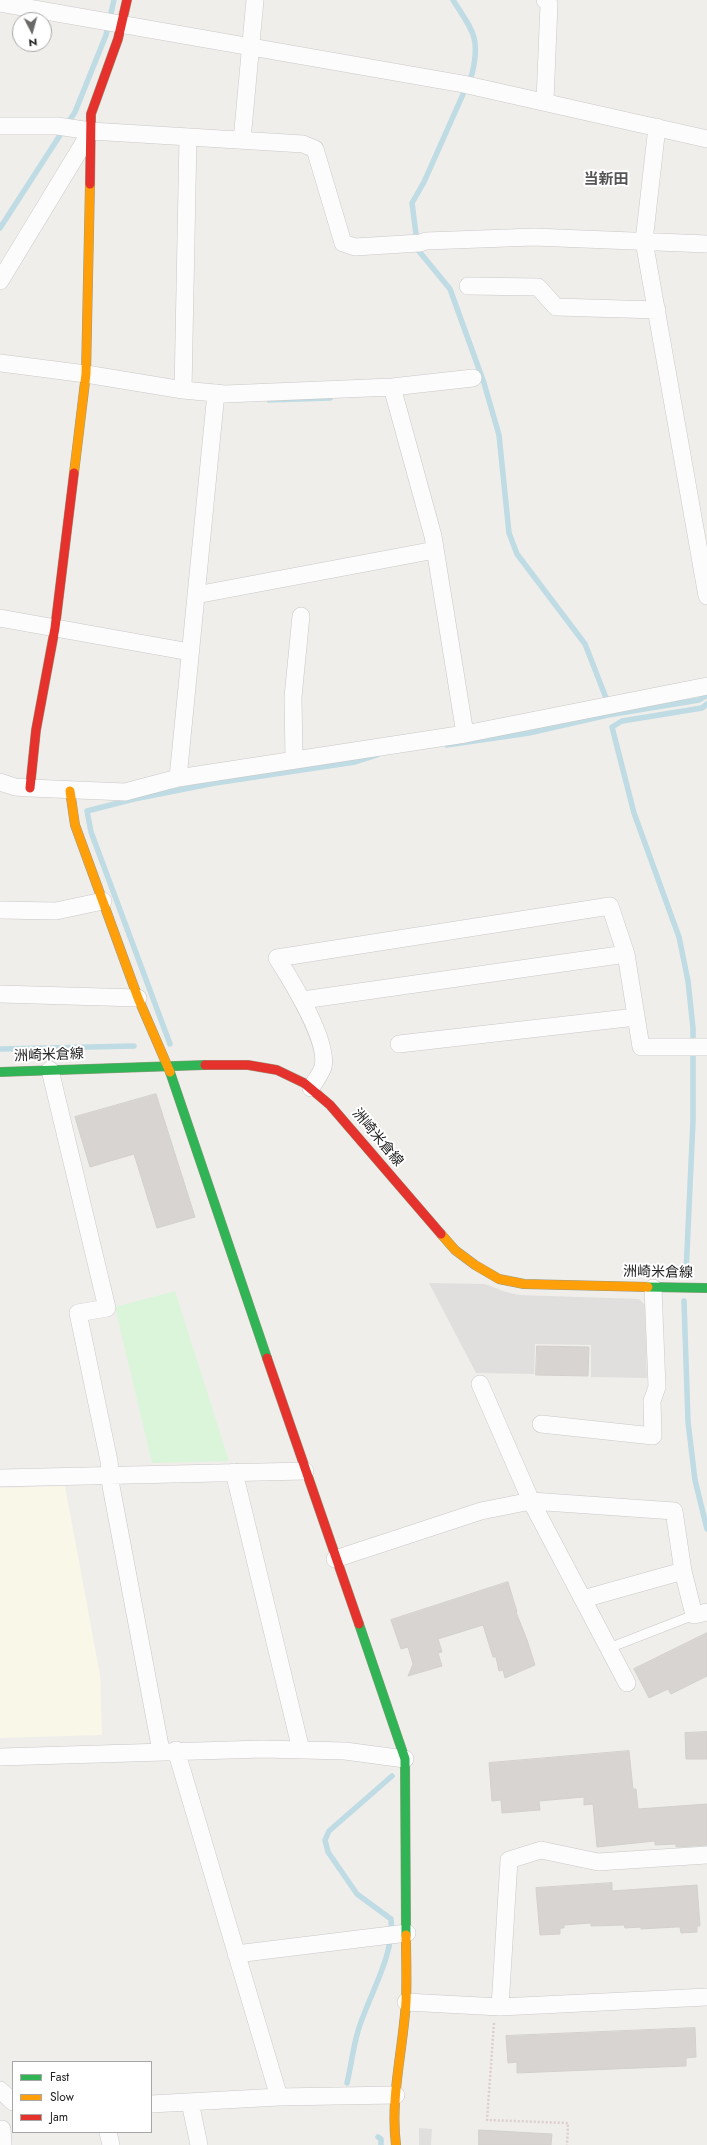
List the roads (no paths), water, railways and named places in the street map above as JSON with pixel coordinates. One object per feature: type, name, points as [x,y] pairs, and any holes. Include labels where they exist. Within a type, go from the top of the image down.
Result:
[{"type":"street","points":[[112,24],[127,0]]},
{"type":"street","points":[[242,140],[250,47],[256,0]]},
{"type":"street","points":[[545,0],[549,4],[545,101]]},
{"type":"street","points":[[0,3],[112,24],[468,85],[545,101],[707,139]]},
{"type":"street","points":[[30,788],[36,730],[55,628],[86,379],[91,114],[118,39],[112,24]]},
{"type":"street","points":[[0,126],[65,127],[91,131],[303,144],[315,149],[343,243],[354,247],[426,241],[534,236],[707,244]]},
{"type":"street","points":[[657,127],[644,241],[707,596]]},
{"type":"street","points":[[0,281],[91,131]]},
{"type":"street","points":[[183,390],[188,137]]},
{"type":"street","points":[[468,286],[538,287],[556,307],[657,310]]},
{"type":"street","points":[[0,363],[86,379],[183,390],[216,398],[393,392],[473,378]]},
{"type":"street","points":[[393,392],[435,550],[465,734]]},
{"type":"street","points":[[178,778],[216,398]]},
{"type":"street","points":[[196,595],[435,550]]},
{"type":"street","points":[[294,760],[293,696],[302,616]]},
{"type":"street","points":[[0,618],[190,652]]},
{"type":"street","points":[[0,782],[15,787],[70,791],[125,792],[178,778],[465,734],[707,686]]},
{"type":"street","points":[[70,791],[75,825],[138,998],[167,1065],[305,1470],[342,1557],[405,1759],[408,1830],[397,1934],[406,2002],[396,2095],[394,2128],[396,2145]]},
{"type":"street","points":[[0,910],[56,911],[103,901]]},
{"type":"street","points":[[310,1088],[323,1066],[321,1046],[303,1000],[277,958],[610,906],[626,954],[641,1047],[698,1047]]},
{"type":"street","points":[[303,1000],[626,954]]},
{"type":"street","points":[[0,994],[138,998]]},
{"type":"street","points":[[399,1044],[636,1017]]},
{"type":"street","name":"洲崎米倉線","points":[[0,1072],[167,1065],[248,1065],[277,1070],[304,1083],[330,1105],[437,1232],[455,1250],[475,1265],[499,1279],[524,1284],[707,1288]]},
{"type":"street","points":[[50,1070],[107,1308],[78,1313],[109,1461],[110,1475],[168,1750],[236,1954],[279,2097]]},
{"type":"street","points":[[542,1424],[653,1436],[652,1401],[657,1387],[653,1288]]},
{"type":"street","points":[[480,1384],[532,1501],[627,1683]]},
{"type":"street","points":[[0,1478],[305,1470]]},
{"type":"street","points":[[234,1472],[301,1750]]},
{"type":"street","points":[[342,1557],[481,1511],[521,1505],[532,1501],[674,1512],[683,1571],[700,1613]]},
{"type":"street","points":[[583,1599],[683,1571]]},
{"type":"street","points":[[0,1757],[168,1750],[301,1750],[345,1751],[405,1759]]},
{"type":"street","points":[[498,2007],[508,1860],[542,1850],[598,1862],[707,1855]]},
{"type":"street","points":[[236,1954],[397,1934]]},
{"type":"street","points":[[406,2002],[498,2007],[707,1997]]},
{"type":"street","points":[[0,2090],[12,2101]]},
{"type":"street","points":[[152,2104],[279,2097],[396,2095]]},
{"type":"street","points":[[190,2102],[198,2145]]},
{"type":"street","points":[[108,2133],[111,2145]]},
{"type":"lane","points":[[609,1648],[700,1613]]},
{"type":"waterway","points":[[0,228],[75,112],[106,35],[114,0]]},
{"type":"waterway","points":[[453,0],[473,34],[476,51],[475,61],[472,74],[424,182],[412,203],[418,250],[450,289],[484,383],[499,435],[509,533],[517,554],[585,644],[608,703]]},
{"type":"waterway","points":[[269,400],[330,398]]},
{"type":"waterway","points":[[447,745],[529,733],[608,715],[699,700],[707,695]]},
{"type":"waterway","points":[[686,1273],[693,1121],[693,1028],[688,981],[679,937],[634,813],[612,727],[622,721],[702,708],[707,704]]},
{"type":"waterway","points":[[170,1044],[91,832],[87,811],[134,799],[215,783],[355,762],[377,755]]},
{"type":"waterway","points":[[0,1049],[134,1046]]},
{"type":"waterway","points":[[684,1301],[688,1422],[695,1480],[707,1529]]},
{"type":"waterway","points":[[347,2083],[362,2018],[380,1976],[389,1947],[391,1919],[357,1894],[328,1852],[325,1840],[329,1831],[392,1776]]},
{"type":"waterway","points":[[378,2137],[381,2139],[381,2145]]},
{"type":"district","name":"当新田","points":[[606,180]]}]
